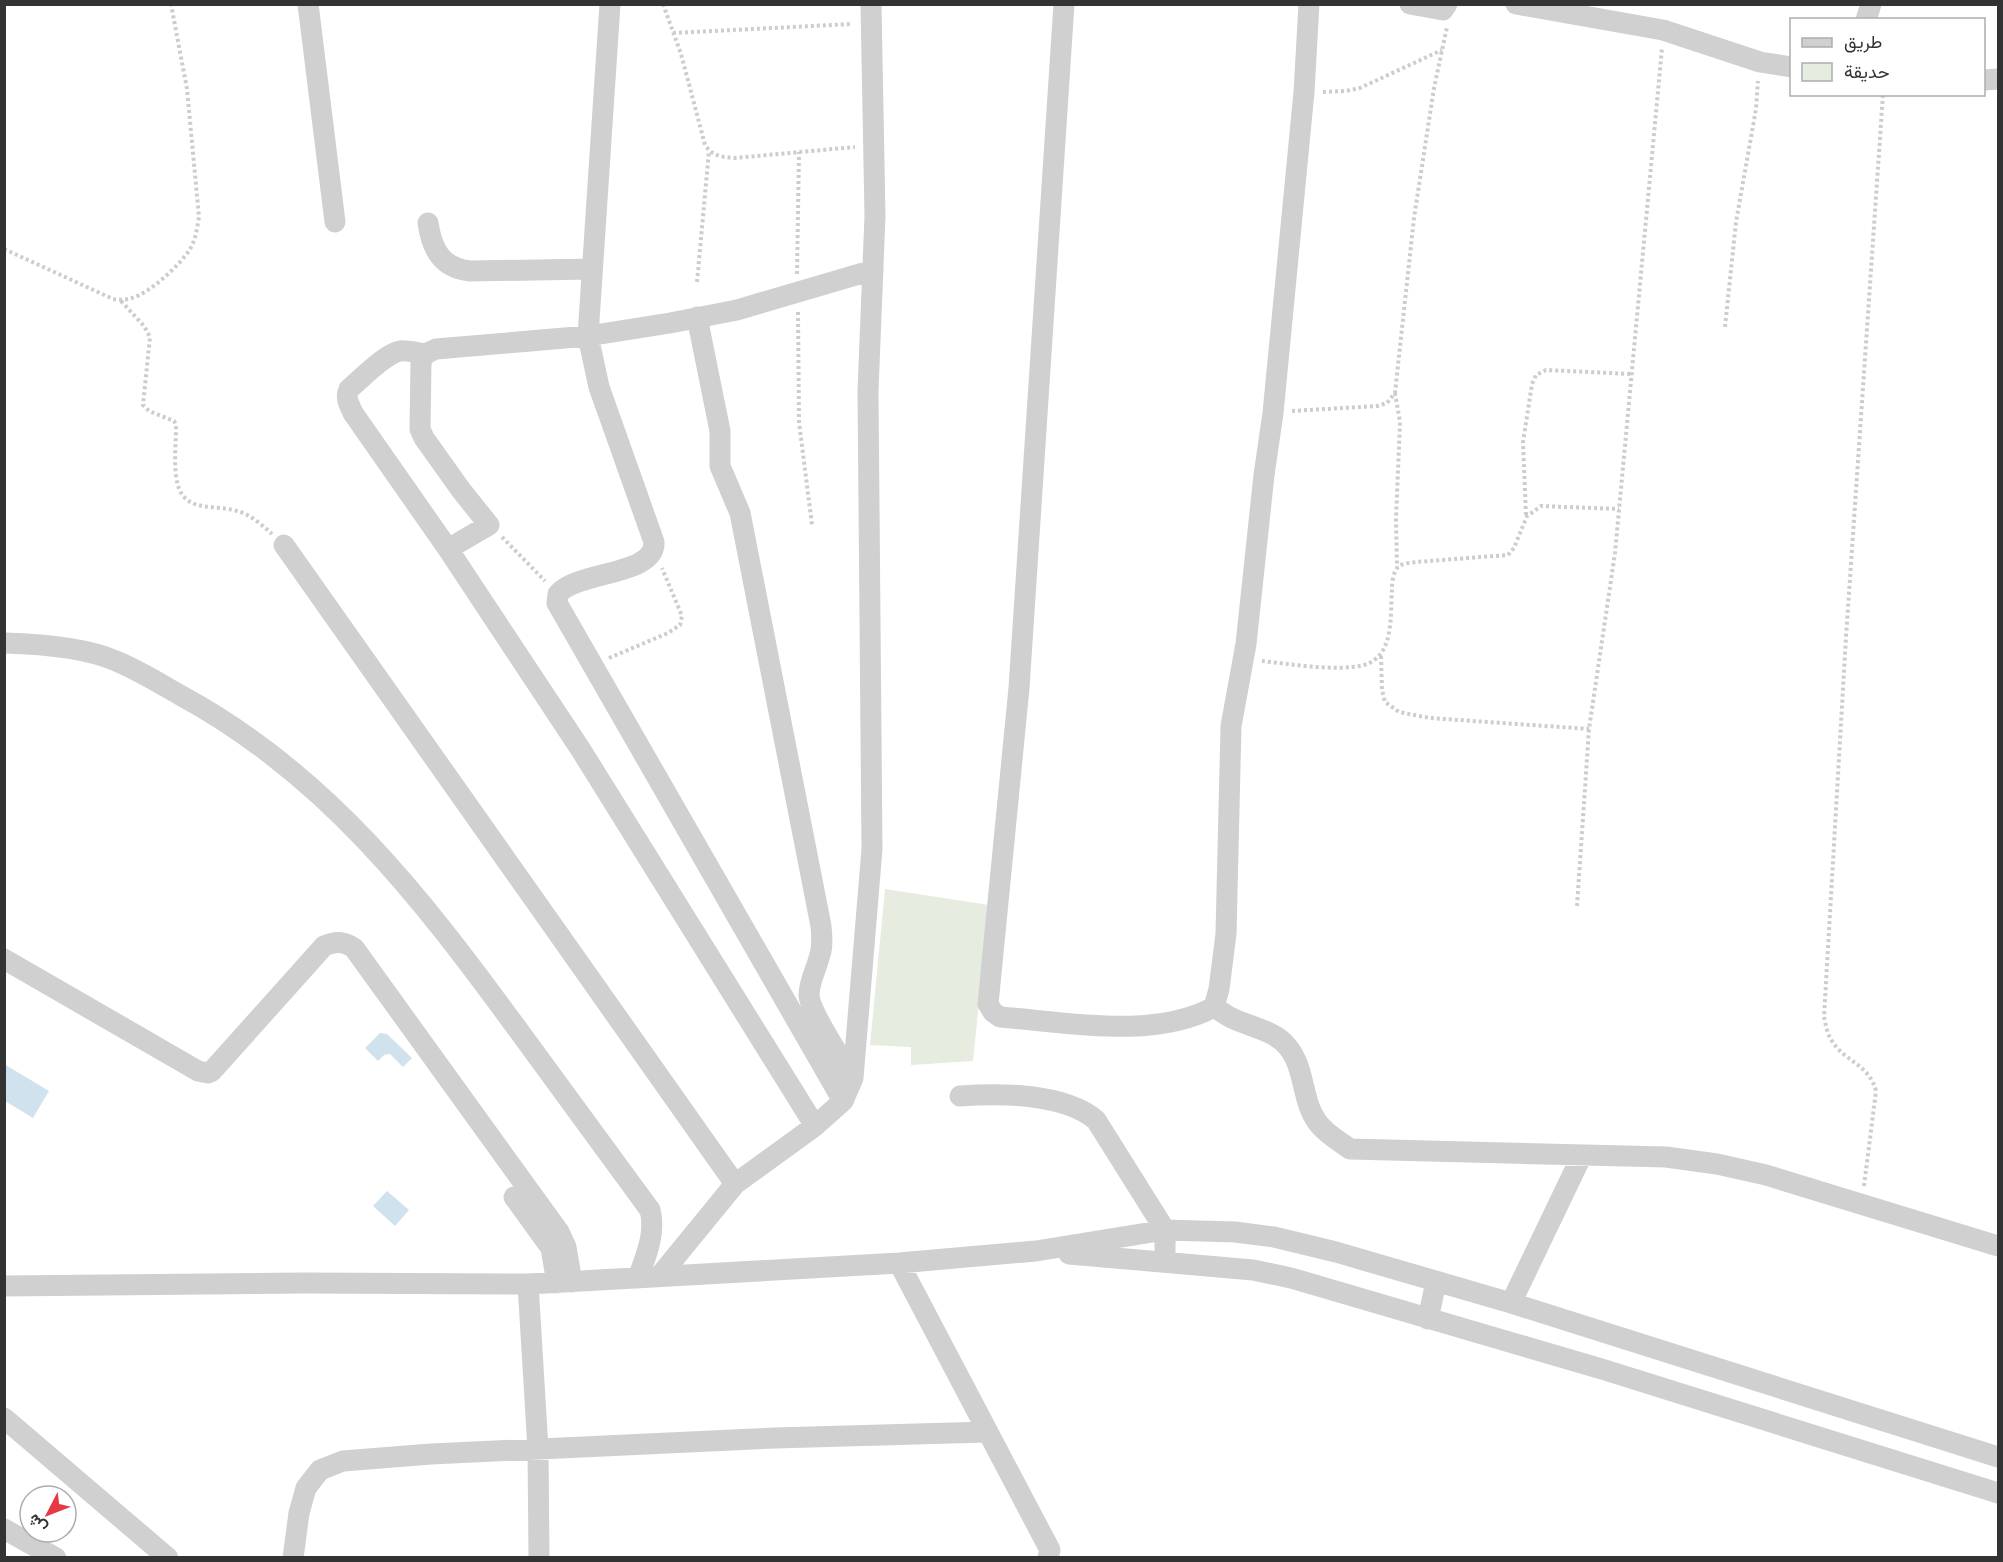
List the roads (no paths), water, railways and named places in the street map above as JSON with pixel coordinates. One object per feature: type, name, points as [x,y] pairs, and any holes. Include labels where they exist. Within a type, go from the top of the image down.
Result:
[{"type":"street","points":[[309,4],[335,222]]},
{"type":"street","points":[[610,4],[588,336],[599,387],[654,542],[654,548],[651,556],[632,566],[567,586],[558,594],[557,603],[843,1101]]},
{"type":"street","points":[[1064,4],[1019,688],[988,1004],[1000,1017],[1125,1027],[1180,1021],[1198,1016],[1214,1007],[1219,989],[1226,934],[1231,726],[1243,660],[1273,412],[1304,92],[1309,4]]},
{"type":"street","points":[[1410,4],[1448,10]]},
{"type":"street","points":[[1530,5],[1663,30],[1760,62],[1790,67]]},
{"type":"street","points":[[659,1277],[735,1184],[814,1126],[843,1101],[853,1078],[872,849],[868,391],[875,216],[871,14]]},
{"type":"street","points":[[428,223],[431,240],[444,262],[457,270],[592,269]]},
{"type":"street","points":[[814,1126],[581,750],[348,402],[347,395],[349,389],[398,351],[425,354],[436,349],[588,336],[670,323],[737,310],[873,270]]},
{"type":"street","points":[[697,317],[720,431],[720,466],[740,513],[821,926],[820,955],[809,994],[816,1014],[853,1078]]},
{"type":"street","points":[[425,354],[420,362],[420,429],[461,490],[489,525],[448,549]]},
{"type":"street","points":[[284,544],[735,1184]]},
{"type":"street","points":[[4,643],[73,650],[115,660],[217,715],[306,782],[342,814],[390,865],[444,929],[650,1210],[653,1221],[652,1232],[638,1278]]},
{"type":"street","points":[[4,958],[198,1071],[208,1073],[324,946],[340,942],[346,943],[354,948],[559,1232],[566,1247],[565,1282]]},
{"type":"street","points":[[332,958],[337,955],[341,956],[365,981],[376,978]]},
{"type":"street","points":[[1214,1007],[1232,1019],[1273,1035],[1287,1045],[1297,1062],[1311,1112],[1317,1122],[1327,1133],[1350,1149],[1666,1157],[1717,1164],[1766,1175],[1998,1246]]},
{"type":"street","points":[[960,1096],[986,1094],[1043,1099],[1085,1111],[1096,1120],[1165,1230],[1165,1262]]},
{"type":"street","points":[[1511,1303],[1582,1155]]},
{"type":"street","points":[[514,1197],[551,1248],[565,1282]]},
{"type":"street","points":[[4,1286],[304,1283],[528,1284],[899,1263],[1036,1251],[1165,1230],[1235,1232],[1274,1237],[1336,1252],[1511,1303],[1998,1457]]},
{"type":"street","points":[[1036,1251],[1253,1270],[1292,1278],[1605,1370],[1998,1492]]},
{"type":"street","points":[[899,1263],[1050,1550],[1048,1557]]},
{"type":"street","points":[[1428,1319],[1436,1282]]},
{"type":"street","points":[[528,1284],[538,1449],[539,1557]]},
{"type":"street","points":[[4,1418],[168,1557]]},
{"type":"street","points":[[293,1557],[298,1513],[306,1488],[320,1470],[344,1461],[538,1449],[987,1431]]},
{"type":"street","points":[[4,1529],[56,1557]]},
{"type":"water","points":[[380,1033],[387,1034],[412,1058],[403,1067],[390,1054],[384,1055],[378,1061],[365,1048]]},
{"type":"water","points":[[4,1064],[49,1091],[33,1118],[5,1101]]},
{"type":"water","points":[[387,1191],[409,1210],[395,1226],[373,1206]]}]
